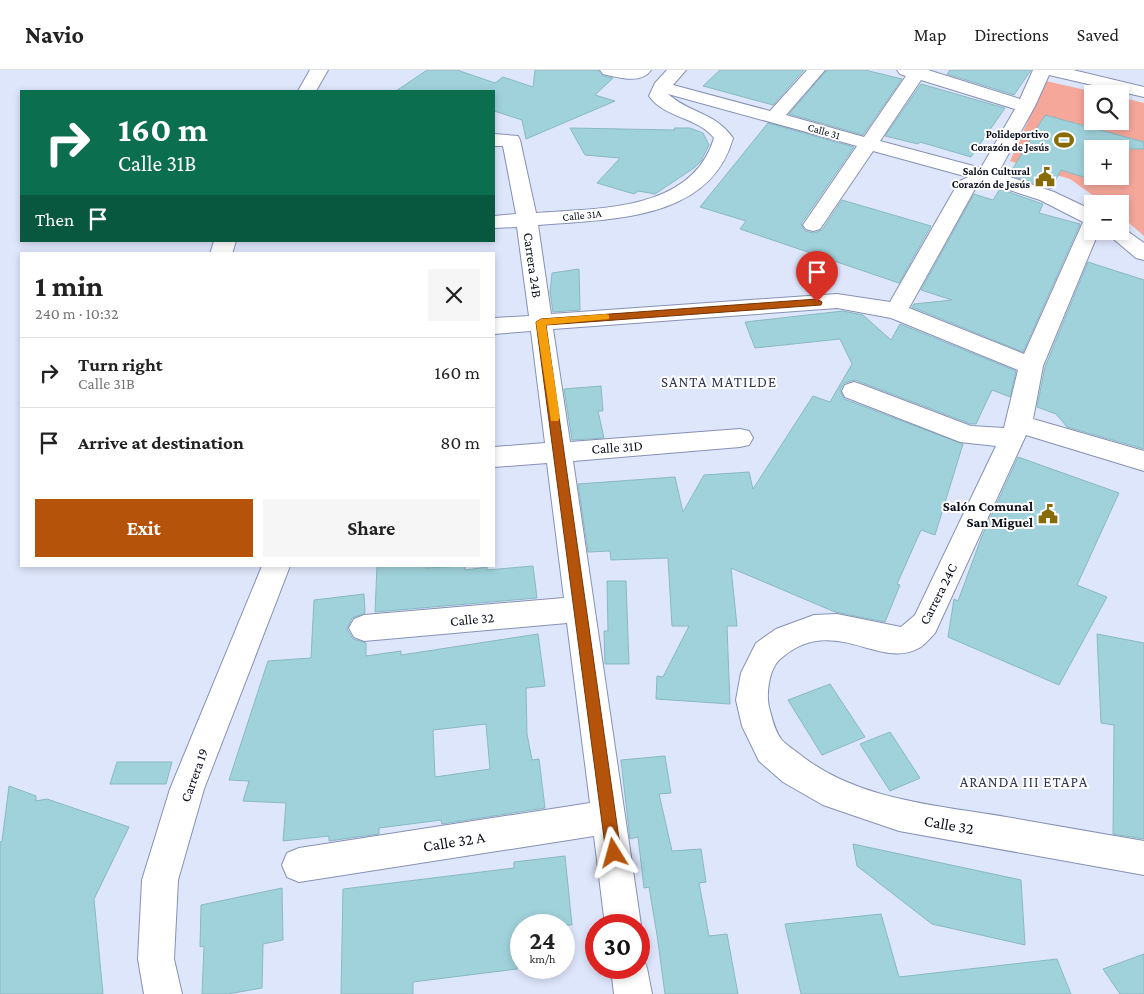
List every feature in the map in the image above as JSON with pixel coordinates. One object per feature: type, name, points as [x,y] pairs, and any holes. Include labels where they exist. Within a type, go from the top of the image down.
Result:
[{"type":"street","points":[[609,70],[637,72]]},
{"type":"street","points":[[661,87],[677,70]]},
{"type":"street","points":[[775,117],[816,70]]},
{"type":"street","points":[[896,310],[967,185],[987,176],[1026,106],[1042,70]]},
{"type":"street","points":[[1051,70],[1144,92]]},
{"type":"street","points":[[814,225],[870,144],[914,71],[1026,106]]},
{"type":"street","name":"Calle 31","points":[[661,87],[987,176],[1047,196],[1084,214]]},
{"type":"street","name":"Calle 31A","points":[[495,222],[615,212],[645,207],[668,199],[686,188],[712,164],[722,150],[724,138],[718,128],[705,119],[674,108],[664,102],[658,96],[661,87]]},
{"type":"street","name":"Carrera 24B","points":[[502,140],[527,220],[622,914]]},
{"type":"street","name":"Carrera 24C","points":[[770,750],[758,726],[752,700],[756,673],[767,652],[787,638],[814,628],[837,627],[860,631],[884,639],[909,639],[925,624],[1016,431],[1031,366],[1085,240]]},
{"type":"street","points":[[1126,240],[1144,254]]},
{"type":"street","points":[[495,326],[837,301],[896,310],[1031,366]]},
{"type":"street","points":[[854,391],[970,435],[1016,431],[1144,461]]},
{"type":"street","name":"Calle 31D","points":[[495,457],[740,438]]},
{"type":"street","name":"Carrera 19","points":[[163,994],[156,959],[160,880],[187,789],[276,567]]},
{"type":"street","name":"Calle 32","points":[[364,628],[580,609]]},
{"type":"street","name":"Calle 32","points":[[770,750],[795,771],[835,794],[899,815],[1144,858]]},
{"type":"street","name":"Calle 32 A","points":[[299,865],[609,817]]},
{"type":"street","points":[[631,979],[633,994]]},
{"type":"shaded area","points":[[1046,81],[1084,90],[1084,130],[1129,130],[1129,99],[1144,103],[1144,236],[1129,223],[1129,195],[1092,195],[1070,179],[1010,161]]},
{"type":"building","points":[[427,70],[457,70],[495,83],[503,77],[533,87],[535,70],[598,70],[603,76],[613,78],[595,95],[615,101],[526,139],[522,120],[495,111],[495,90],[397,90]]},
{"type":"building","points":[[720,70],[804,70],[773,105],[703,86]]},
{"type":"building","points":[[827,70],[865,70],[902,79],[863,135],[789,114]]},
{"type":"building","points":[[950,70],[1031,70],[1014,95],[947,74]]},
{"type":"building","points":[[921,84],[1005,108],[971,157],[920,142],[918,144],[885,136]]},
{"type":"building","name":"Polideportivo Corazón de Jesús","points":[[1045,115],[1084,126],[1084,130],[1100,130],[1144,142],[1144,149],[1129,149],[1129,140],[1084,140],[1084,177],[1061,170],[1051,189],[1009,175]]},
{"type":"building","points":[[768,123],[854,147],[801,224],[805,231],[814,233],[822,230],[842,200],[931,226],[899,283],[740,229],[746,221],[700,207]]},
{"type":"building","points":[[570,128],[675,130],[674,128],[690,128],[703,133],[709,145],[701,161],[694,168],[655,194],[638,191],[634,194],[597,183],[620,158],[585,155]]},
{"type":"building","points":[[1000,189],[1043,204],[1039,213],[1080,224],[1023,352],[912,307],[914,304],[952,300],[921,290],[974,194],[993,200]]},
{"type":"building","points":[[1088,262],[1144,280],[1144,449],[1067,427],[1056,414],[1037,407],[1045,367]]},
{"type":"building","points":[[579,269],[580,310],[553,312],[550,292],[552,273]]},
{"type":"building","points":[[843,311],[863,315],[891,340],[900,324],[1016,371],[1010,397],[992,390],[976,424],[971,424],[855,380],[844,383],[840,390],[844,399],[963,444],[935,535],[921,530],[897,584],[900,585],[885,622],[835,612],[731,568],[737,626],[727,626],[730,704],[656,699],[657,676],[663,677],[689,626],[672,626],[668,558],[611,560],[610,551],[588,552],[578,484],[675,477],[683,512],[704,475],[749,472],[753,489],[813,396],[830,402],[852,364],[840,339],[755,348],[745,322]]},
{"type":"building","points":[[601,386],[603,411],[598,411],[604,438],[572,440],[564,389]]},
{"type":"building","points":[[1018,457],[1119,493],[1077,585],[1107,597],[1059,685],[948,637],[954,599],[958,601],[982,536]]},
{"type":"building","points":[[533,566],[537,598],[375,612],[377,567],[465,567],[465,570],[487,567],[487,570]]},
{"type":"building","points":[[607,581],[626,581],[629,664],[605,664],[604,631],[608,631]]},
{"type":"building","points":[[364,594],[365,613],[352,618],[347,629],[353,639],[366,643],[366,656],[401,651],[401,655],[538,634],[545,686],[526,688],[527,734],[532,760],[539,759],[545,808],[442,824],[441,820],[379,828],[379,834],[329,841],[329,836],[283,841],[286,803],[243,801],[249,781],[229,780],[268,661],[311,658],[314,600]],"holes":[[[486,724],[490,769],[435,777],[433,730]]]},
{"type":"building","points":[[1097,634],[1144,643],[1144,839],[1113,834],[1114,725],[1101,723]]},
{"type":"building","points":[[830,684],[865,737],[822,755],[788,700]]},
{"type":"building","points":[[890,732],[920,778],[890,791],[860,744]]},
{"type":"building","points":[[665,756],[671,793],[659,794],[672,851],[701,849],[706,882],[699,883],[709,936],[727,934],[738,994],[665,994],[649,887],[644,888],[638,837],[630,839],[621,760]]},
{"type":"building","points":[[117,762],[172,762],[166,784],[110,784]]},
{"type":"building","points":[[9,786],[36,796],[36,801],[47,799],[129,827],[94,899],[103,994],[0,994],[0,842],[2,841]]},
{"type":"building","points":[[853,844],[1021,880],[1025,945],[932,924],[857,866]]},
{"type":"building","points":[[565,856],[571,914],[510,914],[510,970],[413,982],[413,994],[341,994],[343,889],[514,868],[514,862]]},
{"type":"building","points":[[282,888],[283,940],[263,944],[262,988],[228,994],[202,994],[204,946],[200,947],[201,905]]},
{"type":"building","points":[[881,914],[899,977],[1057,959],[1071,994],[801,994],[785,924]]},
{"type":"building","points":[[1144,954],[1144,994],[1120,994],[1103,969]]},
{"type":"slow traffic","points":[[554,418],[541,322],[606,317]]},
{"type":"place","name":"Polideportivo Corazón de Jesús","points":[[1064,140]]},
{"type":"place","name":"Salón Cultural Corazón de Jesús","points":[[1045,177]]},
{"type":"place","name":"Salón Comunal San Miguel","points":[[1048,514]]},
{"type":"district","name":"SANTA MATILDE","points":[[719,382]]},
{"type":"district","name":"ARANDA III ETAPA","points":[[1024,782]]},
{"type":"route","points":[[614,853],[541,322],[817,302]]}]
